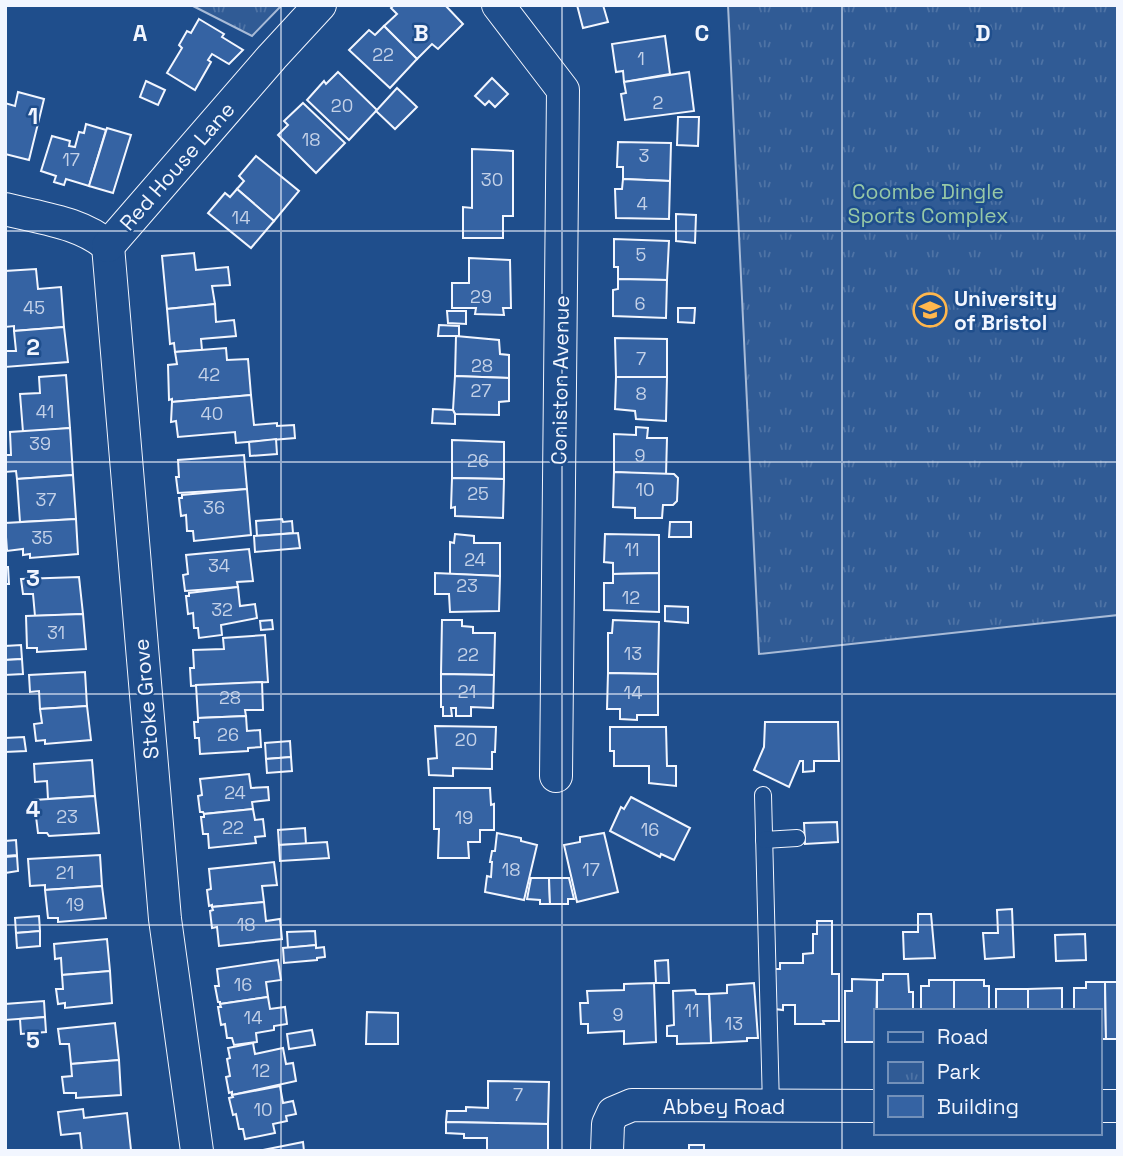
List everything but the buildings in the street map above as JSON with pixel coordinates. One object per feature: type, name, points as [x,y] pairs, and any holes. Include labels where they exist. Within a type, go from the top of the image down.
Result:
[{"type":"street","name":"Red House Lane","points":[[5,209],[83,230],[97,236],[108,246],[320,5]]},
{"type":"street","name":"Coniston Avenue","points":[[498,5],[563,90],[556,776]]},
{"type":"street","name":"Stoke Grove","points":[[108,246],[165,919],[197,1151]]},
{"type":"street","name":"Abbey Road","points":[[607,1151],[607,1124],[613,1113],[632,1105],[874,1106]]},
{"type":"lane","points":[[763,795],[771,1106]]},
{"type":"lane","points":[[764,840],[797,838]]},
{"type":"green space","points":[[191,5],[282,5],[252,36]]},
{"type":"green space","name":"Coombe Dingle Sports Complex","points":[[728,5],[1118,5],[1118,615],[759,654]]},
{"type":"place","name":"University of Bristol","points":[[930,310]]}]
